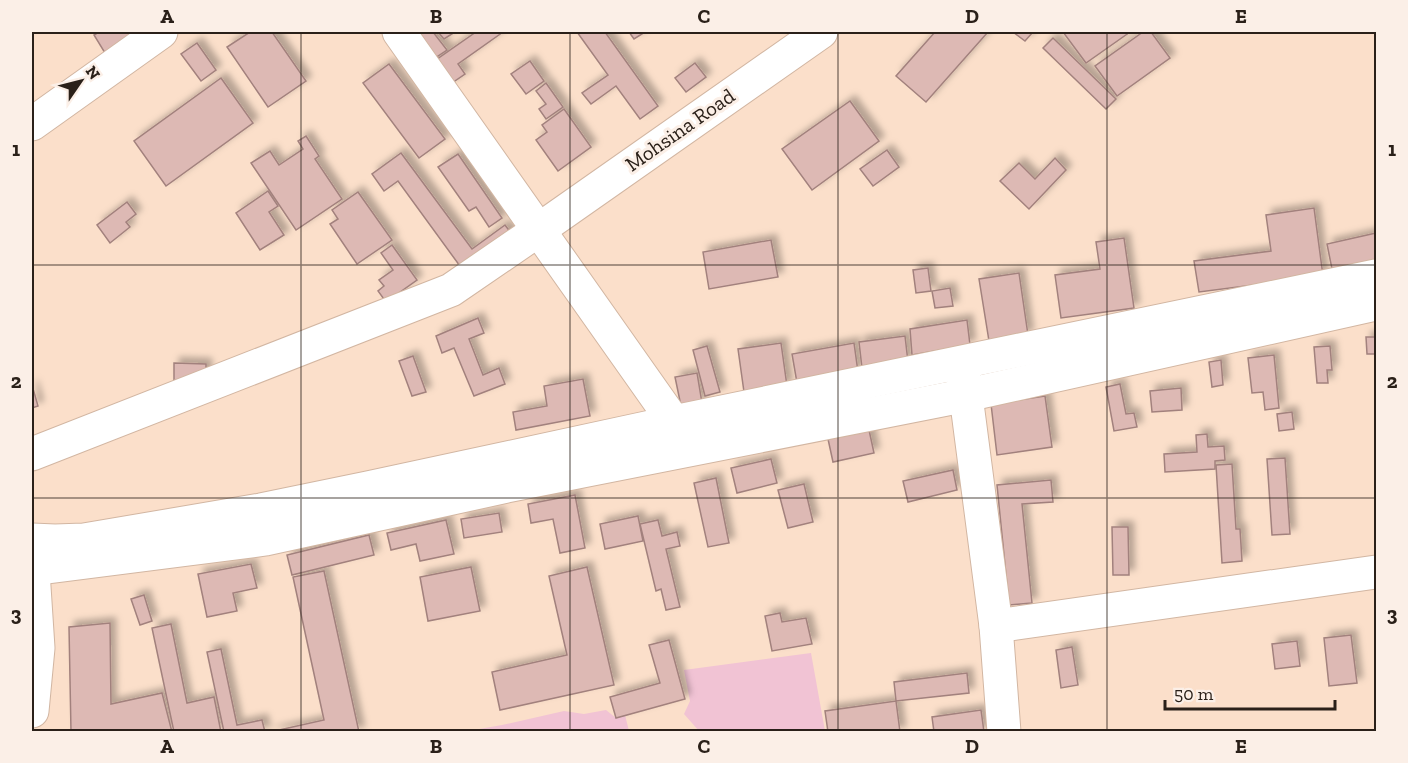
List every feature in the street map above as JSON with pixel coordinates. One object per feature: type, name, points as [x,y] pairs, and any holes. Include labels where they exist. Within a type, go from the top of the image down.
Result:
[{"type":"street","points":[[32,124],[161,32]]},
{"type":"street","points":[[399,32],[674,422]]},
{"type":"street","name":"Mohsina Road","points":[[32,454],[451,290],[821,32]]},
{"type":"street","points":[[504,472],[674,422],[717,429],[962,362],[1377,276]]},
{"type":"street","points":[[32,711],[38,648],[32,558],[264,524],[717,429],[967,395],[1377,304]]},
{"type":"street","points":[[962,362],[996,626],[1004,732]]},
{"type":"street","points":[[996,626],[1377,572]]},
{"type":"shaded area","points":[[811,653],[825,731],[699,731],[684,714],[690,701],[684,670]]},
{"type":"shaded area","points":[[606,710],[616,718],[625,715],[629,731],[462,732],[564,711],[584,714]]},
{"type":"building","points":[[99,32],[136,32],[105,53],[94,35]]},
{"type":"building","points":[[250,32],[272,32],[306,81],[268,107],[227,47]]},
{"type":"building","points":[[408,32],[433,32],[447,50],[429,62]]},
{"type":"building","points":[[438,32],[455,32],[444,39]]},
{"type":"building","points":[[476,32],[503,32],[458,64],[465,74],[449,85],[433,62]]},
{"type":"building","points":[[577,32],[605,32],[658,106],[640,119],[616,86],[591,104],[582,93],[608,75]]},
{"type":"building","points":[[629,32],[641,32],[642,34],[634,39]]},
{"type":"building","points":[[935,32],[988,32],[926,102],[896,76]]},
{"type":"building","points":[[1013,32],[1033,32],[1025,41]]},
{"type":"building","points":[[1063,32],[1130,32],[1086,63]]},
{"type":"building","points":[[1143,32],[1151,32],[1170,58],[1117,96],[1095,66]]},
{"type":"building","points":[[1053,38],[1116,99],[1106,109],[1043,48]]},
{"type":"building","points":[[197,43],[216,70],[201,81],[181,54]]},
{"type":"building","points":[[530,61],[544,81],[526,94],[511,74]]},
{"type":"building","points":[[695,63],[706,77],[686,92],[675,78]]},
{"type":"building","points":[[389,64],[445,139],[419,158],[363,83]]},
{"type":"building","points":[[221,78],[253,123],[166,186],[134,141]]},
{"type":"building","points":[[546,83],[563,107],[546,119],[539,109],[546,104],[536,91]]},
{"type":"building","points":[[850,101],[879,141],[812,190],[782,149]]},
{"type":"building","points":[[564,109],[591,147],[558,171],[536,140],[547,132],[542,125]]},
{"type":"building","points":[[306,136],[319,156],[315,159],[342,199],[296,230],[251,163],[270,151],[279,165],[303,149],[298,141]]},
{"type":"building","points":[[887,150],[899,167],[873,186],[860,169]]},
{"type":"building","points":[[401,153],[472,249],[505,225],[514,237],[465,273],[398,181],[384,191],[372,174]]},
{"type":"building","points":[[458,154],[502,218],[489,227],[476,207],[469,211],[438,167]]},
{"type":"building","points":[[1055,158],[1066,170],[1029,209],[1000,181],[1019,163],[1035,179]]},
{"type":"building","points":[[268,191],[278,206],[269,212],[284,235],[260,250],[236,213]]},
{"type":"building","points":[[358,192],[392,240],[357,264],[330,224],[338,219],[332,210]]},
{"type":"building","points":[[127,202],[136,214],[126,222],[130,227],[110,243],[97,225]]},
{"type":"building","points":[[1314,208],[1323,276],[1199,292],[1194,261],[1271,251],[1266,215]]},
{"type":"building","points":[[1376,233],[1376,265],[1333,274],[1327,244]]},
{"type":"building","points":[[1124,238],[1134,308],[1061,318],[1055,275],[1100,269],[1096,242]]},
{"type":"building","points":[[771,240],[778,277],[709,289],[703,252]]},
{"type":"building","points":[[392,245],[417,280],[386,302],[378,291],[384,286],[379,280],[393,270],[381,253]]},
{"type":"building","points":[[928,268],[931,291],[916,293],[913,270]]},
{"type":"building","points":[[1019,273],[1028,335],[989,341],[979,279]]},
{"type":"building","points":[[950,288],[953,306],[935,308],[932,291]]},
{"type":"building","points":[[478,318],[484,333],[469,339],[483,375],[499,368],[505,384],[474,396],[454,348],[442,353],[436,336]]},
{"type":"building","points":[[967,320],[970,345],[912,355],[910,329]]},
{"type":"building","points":[[905,336],[908,362],[862,368],[859,342]]},
{"type":"building","points":[[1366,337],[1376,337],[1376,354],[1367,354]]},
{"type":"building","points":[[781,343],[787,386],[744,392],[738,349]]},
{"type":"building","points":[[854,343],[858,372],[797,383],[792,354]]},
{"type":"building","points":[[707,346],[720,392],[705,396],[693,350]]},
{"type":"building","points":[[1330,346],[1332,370],[1327,370],[1328,383],[1317,383],[1314,347]]},
{"type":"building","points":[[1274,355],[1279,408],[1265,410],[1263,392],[1252,393],[1248,358]]},
{"type":"building","points":[[413,356],[426,392],[412,396],[399,361]]},
{"type":"building","points":[[1221,360],[1223,385],[1212,387],[1209,362]]},
{"type":"building","points":[[174,363],[206,364],[206,383],[174,382]]},
{"type":"building","points":[[697,373],[702,403],[681,406],[675,377]]},
{"type":"building","points":[[583,379],[590,416],[516,430],[513,412],[547,406],[544,386]]},
{"type":"building","points":[[1120,384],[1126,414],[1134,413],[1137,427],[1114,431],[1106,387]]},
{"type":"building","points":[[32,385],[38,406],[32,408]]},
{"type":"building","points":[[1181,388],[1182,410],[1152,412],[1150,391]]},
{"type":"building","points":[[1045,396],[1052,447],[997,455],[991,404]]},
{"type":"building","points":[[1292,412],[1294,429],[1279,431],[1277,414]]},
{"type":"building","points":[[869,430],[874,453],[833,462],[828,439]]},
{"type":"building","points":[[1207,434],[1208,447],[1224,446],[1225,460],[1215,461],[1215,469],[1165,472],[1164,454],[1197,452],[1196,435]]},
{"type":"building","points":[[1285,458],[1290,534],[1272,535],[1267,459]]},
{"type":"building","points":[[771,459],[777,483],[737,493],[731,468]]},
{"type":"building","points":[[1232,464],[1236,529],[1240,529],[1242,561],[1222,563],[1216,465]]},
{"type":"building","points":[[953,470],[957,490],[908,502],[903,481]]},
{"type":"building","points":[[716,478],[729,543],[708,547],[694,483]]},
{"type":"building","points":[[1051,480],[1053,502],[1022,504],[1032,603],[1009,605],[997,485]]},
{"type":"building","points":[[804,484],[813,522],[788,528],[778,490]]},
{"type":"building","points":[[575,495],[585,548],[560,553],[553,519],[531,523],[528,504]]},
{"type":"building","points":[[499,513],[502,532],[464,538],[461,519]]},
{"type":"building","points":[[638,516],[643,541],[605,549],[600,524]]},
{"type":"building","points":[[446,520],[454,554],[420,561],[416,544],[391,550],[387,533]]},
{"type":"building","points":[[658,520],[662,536],[677,532],[680,546],[666,549],[680,607],[666,610],[661,589],[656,591],[640,524]]},
{"type":"building","points":[[1112,527],[1128,527],[1129,575],[1113,575]]},
{"type":"building","points":[[369,535],[374,555],[292,575],[287,555]]},
{"type":"building","points":[[251,564],[257,588],[233,593],[237,611],[207,617],[198,574]]},
{"type":"building","points":[[471,567],[480,611],[428,621],[420,577]]},
{"type":"building","points":[[587,567],[614,685],[500,710],[492,672],[567,655],[549,576]]},
{"type":"building","points":[[324,571],[359,732],[270,732],[324,720],[293,577]]},
{"type":"building","points":[[144,595],[152,621],[140,625],[131,599]]},
{"type":"building","points":[[780,613],[782,622],[806,618],[812,644],[772,651],[765,616]]},
{"type":"building","points":[[110,623],[111,704],[162,693],[172,732],[71,732],[69,627]]},
{"type":"building","points":[[171,624],[187,703],[214,697],[221,732],[174,732],[152,628]]},
{"type":"building","points":[[1351,635],[1357,683],[1329,686],[1324,638]]},
{"type":"building","points":[[669,640],[685,699],[616,718],[610,697],[660,683],[649,645]]},
{"type":"building","points":[[1297,641],[1300,666],[1275,669],[1272,644]]},
{"type":"building","points":[[1072,647],[1078,685],[1061,688],[1056,650]]},
{"type":"building","points":[[221,649],[237,725],[262,720],[265,732],[224,732],[207,652]]},
{"type":"building","points":[[967,673],[969,693],[896,701],[894,682]]},
{"type":"building","points":[[896,701],[900,732],[828,732],[825,711]]},
{"type":"building","points":[[981,710],[984,732],[934,732],[932,717]]}]
